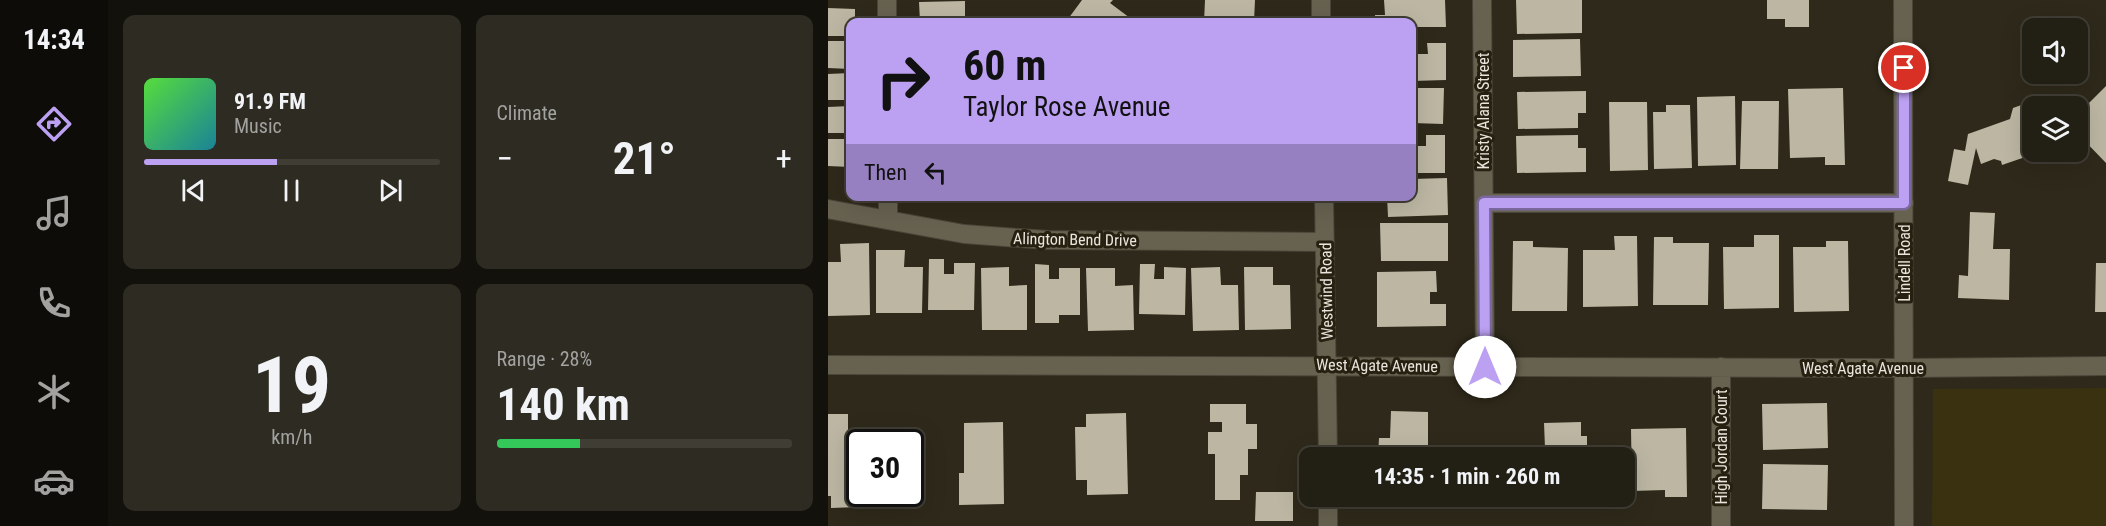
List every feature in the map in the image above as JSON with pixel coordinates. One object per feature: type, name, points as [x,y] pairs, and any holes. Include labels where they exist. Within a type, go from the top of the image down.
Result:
[{"type":"street","points":[[887,0],[887,18]]},
{"type":"street","points":[[1321,0],[1321,18]]},
{"type":"street","name":"Kristy Alana Street","points":[[1482,0],[1485,367]]},
{"type":"street","name":"Lindell Road","points":[[1903,0],[1904,526]]},
{"type":"street","points":[[888,201],[888,220]]},
{"type":"street","name":"Westwind Road","points":[[1324,201],[1328,447]]},
{"type":"street","points":[[1484,203],[1904,203]]},
{"type":"street","name":"Alington Bend Drive","points":[[828,209],[964,234],[1047,240],[1325,242]]},
{"type":"street","name":"West Agate Avenue","points":[[828,365],[1720,368],[2106,366]]},
{"type":"street","name":"High Jordan Court","points":[[1720,368],[1720,526]]},
{"type":"street","points":[[1328,507],[1328,526]]},
{"type":"sand","points":[[2106,388],[2106,526],[1932,526],[1933,389]]},
{"type":"building","points":[[1082,0],[1113,0],[1110,3],[1130,18],[1069,18]]},
{"type":"building","points":[[1205,0],[1255,0],[1254,18],[1204,18]]},
{"type":"building","points":[[1384,0],[1445,0],[1446,27],[1416,27],[1416,18],[1375,18],[1375,15],[1385,15]]},
{"type":"building","points":[[1516,0],[1582,0],[1582,33],[1517,34]]},
{"type":"building","points":[[1767,0],[1809,0],[1809,27],[1785,27],[1785,19],[1767,19]]},
{"type":"building","points":[[965,1],[965,18],[920,18],[919,2]]},
{"type":"building","points":[[828,8],[855,9],[855,18],[846,18],[846,36],[828,36]]},
{"type":"building","points":[[1580,39],[1581,76],[1513,77],[1513,40]]},
{"type":"building","points":[[828,41],[846,41],[846,69],[828,68]]},
{"type":"building","points":[[1416,43],[1418,43],[1418,54],[1428,54],[1427,43],[1446,43],[1446,80],[1416,81]]},
{"type":"building","points":[[846,73],[846,100],[828,100],[828,74]]},
{"type":"building","points":[[2106,86],[2106,163],[2088,144],[2088,104]]},
{"type":"building","points":[[1416,88],[1444,88],[1443,124],[1416,123]]},
{"type":"building","points":[[1843,88],[1845,165],[1825,165],[1825,157],[1790,158],[1788,89]]},
{"type":"building","points":[[1586,91],[1586,113],[1578,113],[1578,128],[1518,129],[1517,92]]},
{"type":"building","points":[[1735,96],[1736,165],[1698,166],[1697,97]]},
{"type":"building","points":[[1742,101],[1779,101],[1778,169],[1740,169]]},
{"type":"building","points":[[1609,102],[1647,102],[1648,170],[1610,171]]},
{"type":"building","points":[[1666,105],[1690,105],[1692,168],[1654,169],[1653,112],[1666,112]]},
{"type":"building","points":[[2022,105],[2022,158],[2002,165],[2001,161],[1994,159],[1981,164],[1976,148],[1968,185],[1948,181],[1954,149],[1965,151],[1968,134],[2010,119],[2013,108]]},
{"type":"building","points":[[846,106],[846,133],[828,133],[828,107]]},
{"type":"building","points":[[1426,135],[1445,135],[1445,173],[1416,173],[1416,136],[1417,146],[1426,146]]},
{"type":"building","points":[[1578,135],[1578,148],[1586,148],[1586,172],[1517,173],[1516,136]]},
{"type":"building","points":[[828,139],[846,139],[846,167],[828,166]]},
{"type":"building","points":[[1447,178],[1448,215],[1388,217],[1387,201],[1416,201],[1416,179]]},
{"type":"building","points":[[1970,212],[1995,213],[1993,249],[2010,249],[2009,300],[1958,298],[1959,275],[1968,276]]},
{"type":"building","points":[[1380,223],[1448,223],[1448,261],[1381,261]]},
{"type":"building","points":[[1754,235],[1779,235],[1779,308],[1724,309],[1723,247],[1754,247]]},
{"type":"building","points":[[1614,236],[1637,236],[1638,306],[1583,307],[1583,250],[1615,250]]},
{"type":"building","points":[[1654,237],[1673,237],[1673,243],[1709,243],[1708,305],[1653,305]]},
{"type":"building","points":[[1513,241],[1533,241],[1533,247],[1568,248],[1567,311],[1512,311]]},
{"type":"building","points":[[1826,241],[1848,241],[1849,311],[1794,312],[1793,247],[1826,247]]},
{"type":"building","points":[[869,243],[870,315],[828,316],[828,262],[841,262],[840,244]]},
{"type":"building","points":[[876,250],[905,250],[904,267],[923,267],[922,313],[876,313]]},
{"type":"building","points":[[929,259],[944,259],[944,274],[954,274],[954,263],[975,263],[974,310],[928,310]]},
{"type":"building","points":[[2096,263],[2106,263],[2106,312],[2095,312]]},
{"type":"building","points":[[1035,264],[1049,265],[1049,279],[1059,279],[1059,268],[1080,268],[1080,315],[1059,315],[1059,323],[1035,323]]},
{"type":"building","points":[[1140,264],[1155,264],[1154,279],[1164,279],[1164,267],[1186,268],[1185,315],[1139,314]]},
{"type":"building","points":[[1009,267],[1009,286],[1027,285],[1027,330],[982,330],[981,268]]},
{"type":"building","points":[[1220,267],[1221,285],[1238,285],[1239,330],[1193,331],[1191,268]]},
{"type":"building","points":[[1244,267],[1273,267],[1273,285],[1290,285],[1291,329],[1245,330]]},
{"type":"building","points":[[1086,268],[1115,268],[1115,286],[1133,285],[1134,330],[1088,331]]},
{"type":"building","points":[[1436,271],[1437,292],[1430,292],[1430,304],[1446,304],[1446,326],[1377,327],[1377,272]]},
{"type":"building","points":[[1827,403],[1828,448],[1763,450],[1762,404]]},
{"type":"building","points":[[1210,404],[1246,404],[1246,424],[1257,424],[1257,449],[1248,449],[1248,475],[1240,475],[1240,500],[1215,500],[1215,454],[1208,454],[1208,432],[1222,432],[1222,422],[1210,422]]},
{"type":"building","points":[[1391,411],[1428,412],[1428,447],[1378,447],[1379,438],[1390,438]]},
{"type":"building","points":[[1126,413],[1128,494],[1087,495],[1087,480],[1076,480],[1075,427],[1086,427],[1086,414]]},
{"type":"building","points":[[828,414],[848,414],[846,507],[859,507],[831,508],[831,496],[828,496]]},
{"type":"building","points":[[1003,422],[1004,504],[959,505],[959,473],[964,473],[964,423]]},
{"type":"building","points":[[1581,422],[1581,436],[1587,436],[1587,447],[1545,447],[1544,423]]},
{"type":"building","points":[[1686,428],[1687,497],[1665,497],[1665,490],[1635,491],[1635,447],[1631,447],[1631,429]]},
{"type":"building","points":[[1763,464],[1828,465],[1827,510],[1762,509]]},
{"type":"building","points":[[1256,492],[1293,492],[1293,521],[1255,521]]},
{"type":"route","points":[[1485,367],[1484,203],[1904,203],[1904,68]]}]
